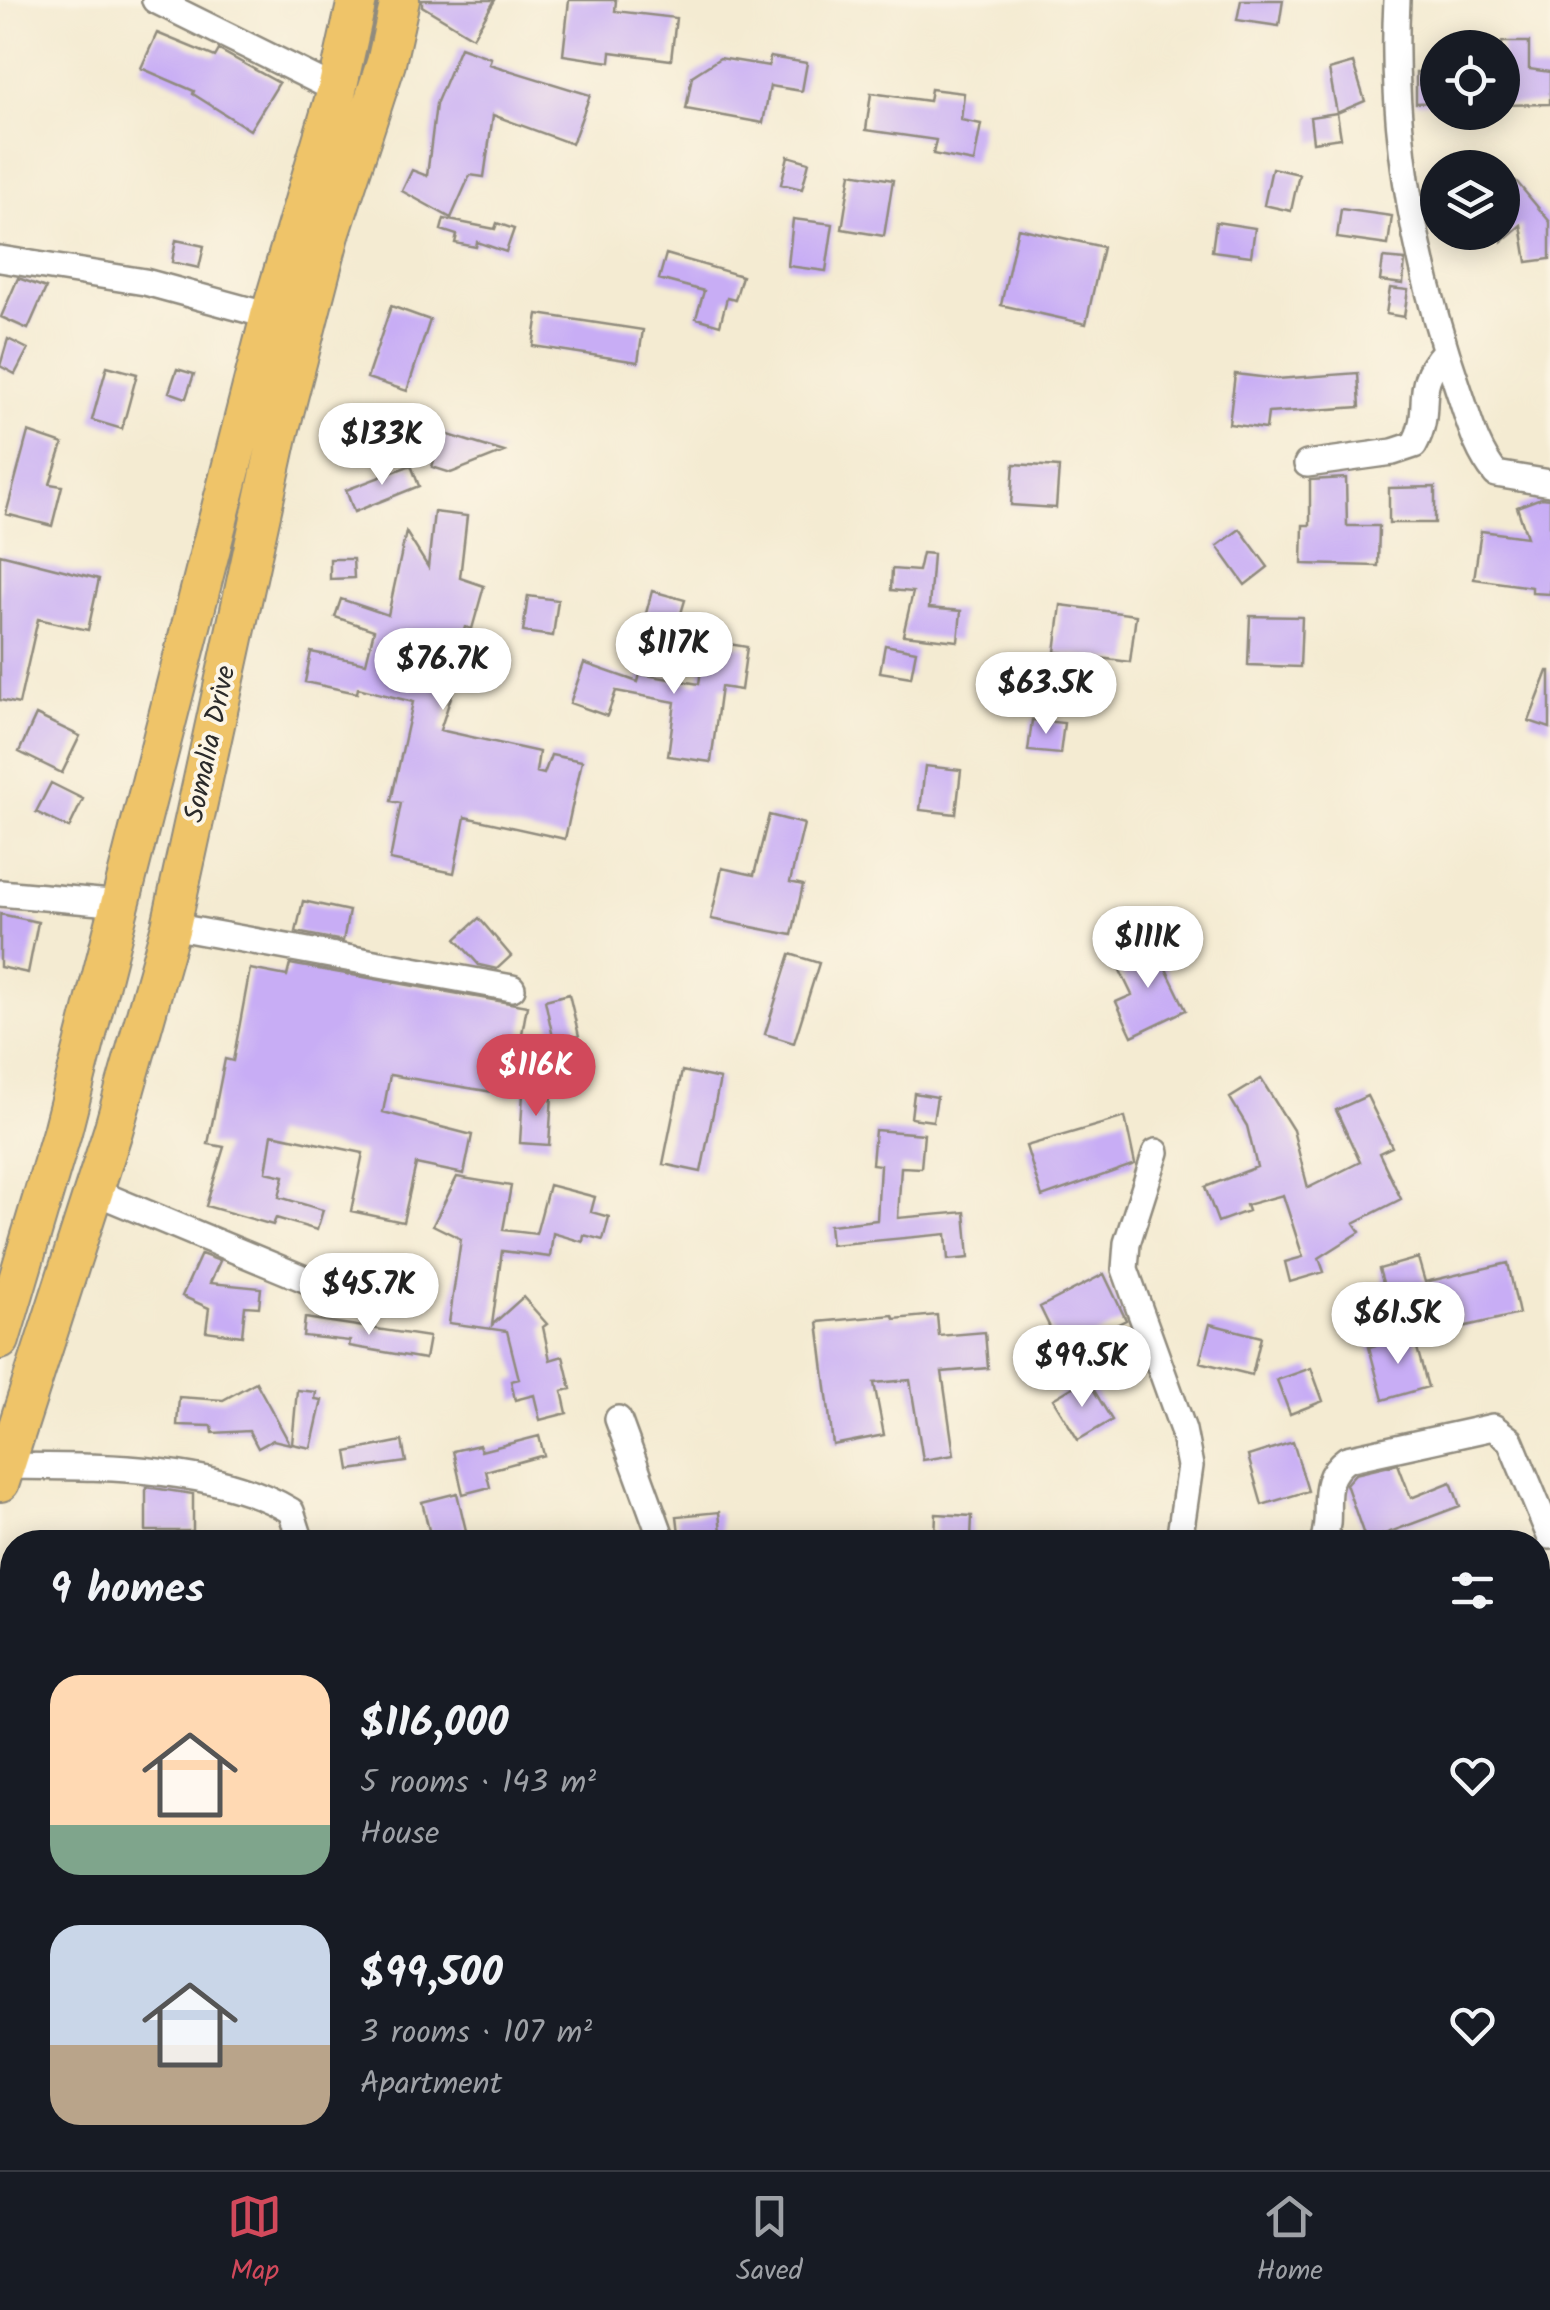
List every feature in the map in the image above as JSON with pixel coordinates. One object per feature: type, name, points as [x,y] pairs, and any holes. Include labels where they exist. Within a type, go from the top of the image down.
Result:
[{"type":"main road","name":"Somalia Drive","points":[[0,1340],[6,1301],[122,904],[270,316],[337,90],[357,0]]},
{"type":"main road","name":"Somalia Drive","points":[[3,1474],[94,1190],[171,926],[278,436],[330,235],[386,63],[400,0]]},
{"type":"street","points":[[156,0],[337,90]]},
{"type":"street","points":[[1397,0],[1415,248],[1445,351],[1484,459],[1496,474],[1550,483]]},
{"type":"street","points":[[0,259],[145,282],[270,316]]},
{"type":"street","points":[[1307,464],[1414,445],[1422,431],[1426,372],[1445,351]]},
{"type":"street","points":[[0,893],[122,904]]},
{"type":"street","points":[[171,926],[512,988]]},
{"type":"street","points":[[1156,1152],[1127,1243],[1125,1269],[1184,1430],[1190,1466],[1182,1530]]},
{"type":"street","points":[[94,1190],[336,1292]]},
{"type":"street","points":[[618,1419],[659,1530]]},
{"type":"street","points":[[1324,1530],[1326,1484],[1332,1470],[1347,1459],[1494,1427],[1510,1440],[1548,1530]]},
{"type":"street","points":[[3,1474],[164,1474],[268,1497],[291,1511],[297,1530]]},
{"type":"building","points":[[422,0],[495,0],[473,37],[422,6]]},
{"type":"building","points":[[569,0],[616,0],[615,11],[676,18],[671,60],[611,52],[610,62],[563,55]]},
{"type":"building","points":[[1241,0],[1283,0],[1279,26],[1237,20]]},
{"type":"building","points":[[157,33],[215,57],[219,50],[279,83],[250,130],[193,94],[194,91],[141,68]]},
{"type":"building","points":[[1520,42],[1529,42],[1529,69],[1550,72],[1550,104],[1520,105]]},
{"type":"building","points":[[460,47],[491,58],[489,64],[590,95],[572,144],[493,115],[484,177],[470,175],[451,218],[402,191],[412,170],[427,176],[436,104]]},
{"type":"building","points":[[770,57],[807,63],[802,91],[770,86],[763,123],[686,109],[692,76],[720,58],[769,66]]},
{"type":"building","points":[[1353,63],[1365,101],[1337,113],[1329,70]]},
{"type":"building","points":[[1416,72],[1420,72],[1420,103],[1416,103]]},
{"type":"building","points":[[931,89],[964,93],[961,120],[981,124],[974,162],[933,154],[936,140],[866,130],[871,93],[929,101]]},
{"type":"building","points":[[1337,113],[1341,138],[1313,142],[1310,117]]},
{"type":"building","points":[[788,156],[809,162],[802,189],[781,184]]},
{"type":"building","points":[[1272,168],[1299,174],[1291,211],[1264,205]]},
{"type":"building","points":[[851,173],[893,180],[884,236],[842,229]]},
{"type":"building","points":[[1520,186],[1550,222],[1550,259],[1527,262]]},
{"type":"building","points":[[1341,209],[1392,216],[1388,245],[1337,238]]},
{"type":"building","points":[[444,219],[495,229],[497,223],[514,229],[506,252],[477,242],[476,247],[455,243],[457,235],[441,230]]},
{"type":"building","points":[[793,219],[833,224],[826,271],[788,266]]},
{"type":"building","points":[[1216,222],[1255,228],[1251,256],[1212,251]]},
{"type":"building","points":[[1018,228],[1103,247],[1086,324],[1001,305]]},
{"type":"building","points":[[176,240],[204,246],[199,268],[172,262]]},
{"type":"building","points":[[666,254],[742,276],[735,300],[727,298],[720,325],[696,318],[704,291],[659,279]]},
{"type":"building","points":[[1383,258],[1405,260],[1403,284],[1380,281]]},
{"type":"building","points":[[18,278],[46,288],[28,329],[1,317]]},
{"type":"building","points":[[1390,288],[1408,290],[1404,317],[1386,314]]},
{"type":"building","points":[[391,306],[430,320],[407,391],[367,378]]},
{"type":"building","points":[[538,314],[643,330],[638,362],[533,346]]},
{"type":"building","points":[[8,339],[28,349],[15,374],[0,366]]},
{"type":"building","points":[[107,366],[137,374],[122,429],[92,420]]},
{"type":"building","points":[[177,369],[194,374],[186,398],[169,392]]},
{"type":"building","points":[[1358,373],[1360,407],[1268,413],[1266,429],[1229,424],[1235,374],[1277,379]]},
{"type":"building","points":[[28,432],[63,444],[50,484],[62,486],[52,526],[6,514]]},
{"type":"building","points":[[442,433],[504,452],[451,473],[432,467]]},
{"type":"building","points":[[1014,464],[1059,467],[1056,508],[1011,505]]},
{"type":"building","points":[[411,465],[419,486],[354,512],[346,490]]},
{"type":"building","points":[[1346,478],[1347,526],[1379,526],[1378,566],[1302,564],[1303,525],[1310,525],[1310,480]]},
{"type":"building","points":[[1435,487],[1435,523],[1389,523],[1389,488]]},
{"type":"building","points":[[1541,498],[1550,499],[1550,594],[1532,593],[1532,587],[1474,579],[1481,531],[1527,537],[1517,507]]},
{"type":"building","points":[[434,512],[467,516],[460,578],[484,586],[472,629],[465,627],[453,668],[460,670],[440,730],[539,752],[536,772],[544,774],[551,755],[582,761],[565,839],[465,817],[454,873],[390,860],[401,803],[391,801],[413,702],[358,688],[357,693],[305,682],[311,652],[366,663],[374,630],[335,617],[341,599],[388,615],[406,532],[428,567]]},
{"type":"building","points":[[1240,529],[1268,567],[1245,585],[1217,546]]},
{"type":"building","points":[[922,553],[933,554],[929,608],[961,611],[958,641],[903,635],[913,592],[891,590],[892,569],[918,571]]},
{"type":"building","points":[[0,554],[99,579],[88,630],[38,619],[19,704],[0,700]]},
{"type":"building","points":[[330,559],[353,559],[354,578],[330,579]]},
{"type":"building","points":[[652,591],[685,600],[676,630],[644,621]]},
{"type":"building","points":[[528,596],[558,600],[553,636],[523,632]]},
{"type":"building","points":[[1061,605],[1136,615],[1130,662],[1055,652]]},
{"type":"building","points":[[1250,616],[1302,617],[1300,667],[1248,665]]},
{"type":"building","points":[[705,640],[747,647],[741,690],[721,687],[711,762],[668,756],[675,702],[616,691],[607,716],[570,703],[584,663],[638,682],[640,674],[699,684]]},
{"type":"building","points":[[885,645],[916,651],[911,677],[880,672]]},
{"type":"building","points":[[1550,671],[1550,728],[1529,721]]},
{"type":"building","points":[[36,715],[80,736],[62,773],[19,752]]},
{"type":"building","points":[[1032,720],[1064,723],[1060,754],[1028,751]]},
{"type":"building","points":[[925,766],[961,770],[956,814],[920,810]]},
{"type":"building","points":[[51,783],[83,799],[69,828],[36,812]]},
{"type":"building","points":[[769,815],[804,824],[790,882],[803,885],[792,935],[711,919],[722,868],[754,875]]},
{"type":"building","points":[[303,901],[349,911],[343,941],[296,932]]},
{"type":"building","points":[[0,914],[38,922],[28,973],[0,967]]},
{"type":"building","points":[[479,918],[511,956],[497,969],[479,965],[456,939]]},
{"type":"building","points":[[1154,944],[1186,1010],[1132,1036],[1116,1002],[1132,995],[1116,962]]},
{"type":"building","points":[[790,954],[819,963],[794,1043],[765,1034]]},
{"type":"building","points":[[290,964],[527,1006],[511,1095],[390,1075],[383,1112],[472,1135],[464,1174],[416,1164],[403,1222],[351,1211],[363,1153],[272,1134],[266,1172],[284,1176],[279,1197],[323,1210],[317,1230],[276,1218],[273,1225],[206,1206],[224,1147],[208,1144],[225,1059],[233,1061],[250,969],[287,976]]},
{"type":"building","points":[[569,994],[579,1036],[554,1042],[545,1000]]},
{"type":"building","points":[[682,1071],[720,1079],[701,1172],[663,1164]]},
{"type":"building","points":[[1261,1079],[1293,1130],[1308,1188],[1360,1162],[1336,1110],[1367,1096],[1392,1147],[1379,1153],[1401,1199],[1354,1223],[1360,1232],[1319,1258],[1324,1272],[1290,1282],[1285,1262],[1303,1257],[1283,1195],[1246,1205],[1248,1211],[1218,1222],[1205,1187],[1257,1167],[1247,1126],[1230,1098]]},
{"type":"building","points":[[523,1093],[552,1094],[549,1145],[520,1143]]},
{"type":"building","points":[[914,1093],[937,1097],[933,1121],[911,1118]]},
{"type":"building","points":[[1125,1117],[1135,1164],[1042,1197],[1026,1146]]},
{"type":"building","points":[[875,1130],[924,1134],[921,1168],[901,1167],[898,1218],[965,1212],[969,1258],[948,1260],[946,1234],[831,1245],[829,1225],[877,1220],[880,1165],[872,1164]]},
{"type":"building","points":[[457,1177],[511,1186],[503,1230],[536,1234],[549,1185],[595,1197],[591,1212],[609,1217],[603,1240],[584,1235],[583,1242],[553,1233],[550,1257],[502,1251],[492,1325],[523,1297],[547,1324],[543,1327],[550,1360],[563,1356],[571,1389],[562,1391],[567,1413],[540,1420],[534,1395],[515,1400],[511,1381],[519,1379],[507,1331],[449,1323],[461,1239],[433,1225]]},
{"type":"building","points":[[201,1254],[220,1261],[210,1283],[261,1288],[259,1307],[245,1306],[242,1336],[206,1331],[209,1308],[182,1296]]},
{"type":"building","points":[[1418,1258],[1425,1282],[1508,1263],[1519,1314],[1462,1327],[1456,1298],[1393,1316],[1379,1269]]},
{"type":"building","points":[[1104,1274],[1126,1320],[1062,1352],[1040,1307]]},
{"type":"building","points":[[893,1315],[894,1319],[937,1315],[939,1336],[985,1332],[988,1368],[942,1372],[954,1455],[923,1460],[910,1380],[874,1383],[884,1435],[833,1445],[818,1322]]},
{"type":"building","points":[[305,1318],[429,1337],[425,1359],[349,1346],[350,1341],[303,1336]]},
{"type":"building","points":[[1210,1324],[1261,1337],[1252,1375],[1200,1362]]},
{"type":"building","points":[[1413,1334],[1428,1387],[1383,1400],[1369,1347]]},
{"type":"building","points":[[1311,1368],[1323,1401],[1290,1414],[1277,1380]]},
{"type":"building","points":[[1087,1379],[1112,1420],[1078,1440],[1053,1399]]},
{"type":"building","points":[[256,1382],[290,1444],[273,1440],[258,1448],[249,1431],[213,1433],[212,1426],[177,1425],[179,1397],[223,1400]]},
{"type":"building","points":[[297,1390],[316,1392],[315,1399],[322,1400],[311,1448],[292,1444]]},
{"type":"building","points":[[539,1436],[544,1455],[486,1471],[490,1487],[463,1494],[453,1451],[479,1445],[481,1451]]},
{"type":"building","points":[[402,1441],[406,1462],[350,1470],[347,1452]]},
{"type":"building","points":[[1293,1442],[1308,1491],[1262,1505],[1248,1456]]},
{"type":"building","points":[[1398,1464],[1411,1498],[1451,1482],[1460,1506],[1396,1530],[1362,1530],[1346,1484],[1355,1474]]},
{"type":"building","points":[[146,1487],[193,1494],[193,1530],[146,1530]]},
{"type":"building","points":[[457,1493],[466,1530],[429,1530],[422,1502]]},
{"type":"building","points":[[719,1512],[721,1530],[679,1530],[677,1516]]},
{"type":"building","points":[[936,1514],[972,1516],[971,1530],[935,1530]]}]
